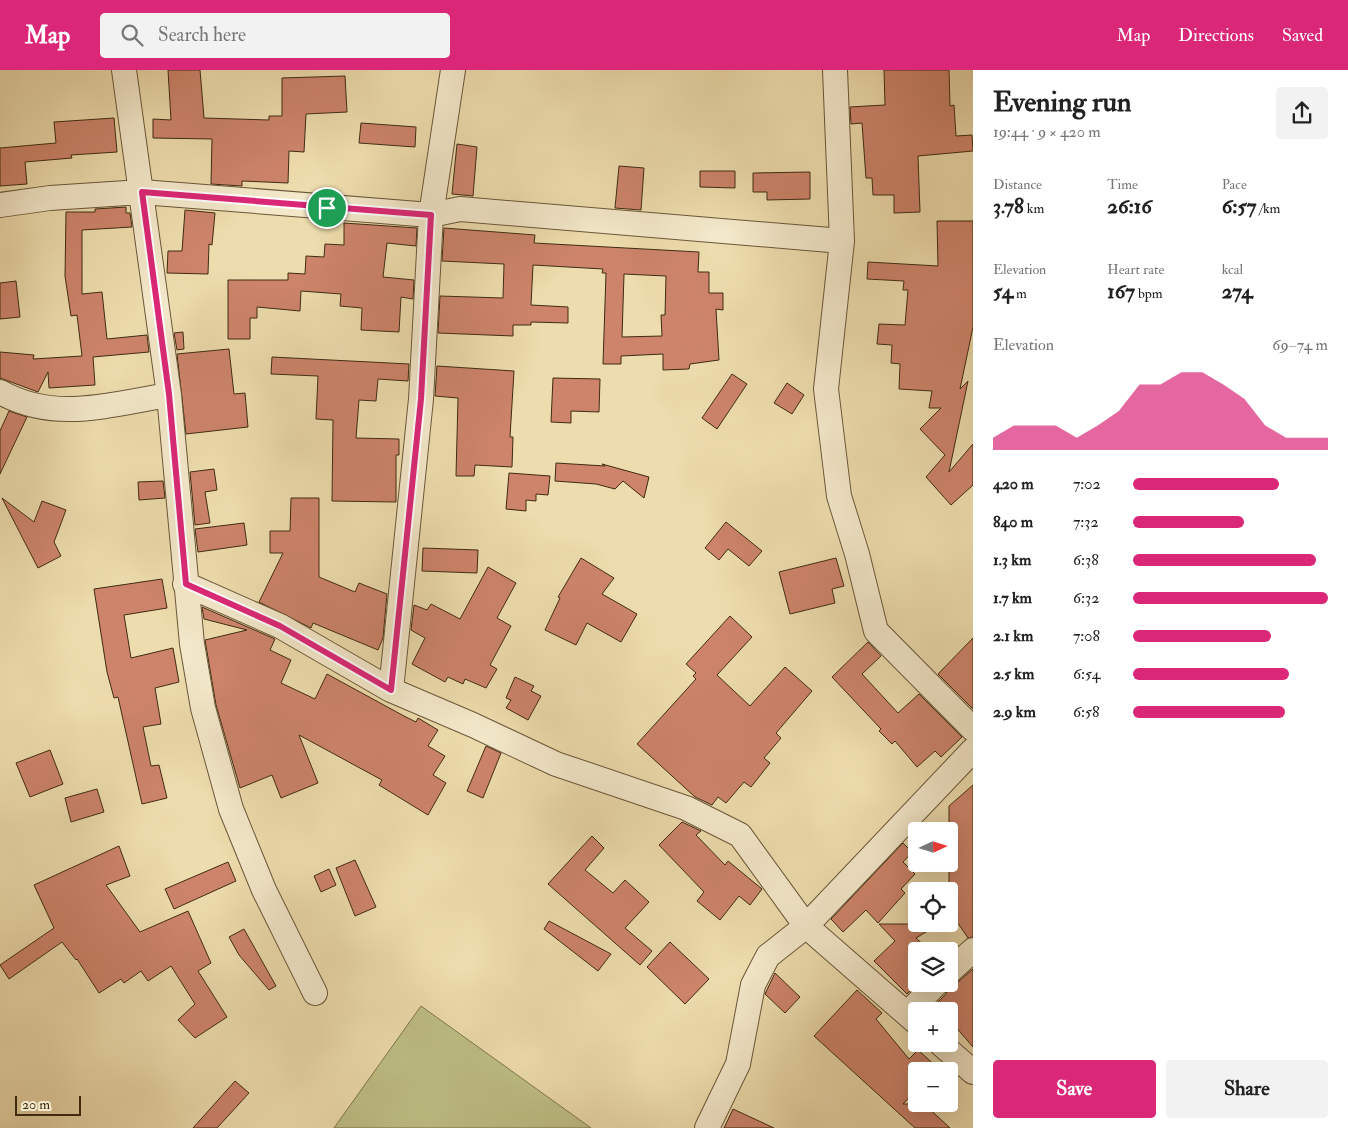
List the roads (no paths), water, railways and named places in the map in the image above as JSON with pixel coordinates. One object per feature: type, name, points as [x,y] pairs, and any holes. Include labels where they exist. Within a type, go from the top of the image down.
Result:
[{"type":"street","points":[[124,70],[169,394],[192,644],[203,708],[231,808],[264,890],[315,993]]},
{"type":"street","points":[[391,690],[421,399],[431,215],[453,70]]},
{"type":"street","points":[[835,70],[842,241],[826,389],[839,496],[857,554],[876,631],[973,729]]},
{"type":"street","points":[[0,205],[50,198],[142,192],[431,215],[460,209],[842,241]]},
{"type":"street","points":[[0,392],[13,399],[36,406],[60,410],[169,394]]},
{"type":"street","points":[[186,584],[280,626],[391,690],[473,725],[556,764],[686,808],[740,835],[806,926],[908,1015]]},
{"type":"street","points":[[707,1128],[738,1064],[753,985],[768,956],[806,926],[973,750]]},
{"type":"street","points":[[958,964],[973,950]]},
{"type":"street","points":[[949,1052],[973,1072]]}]
